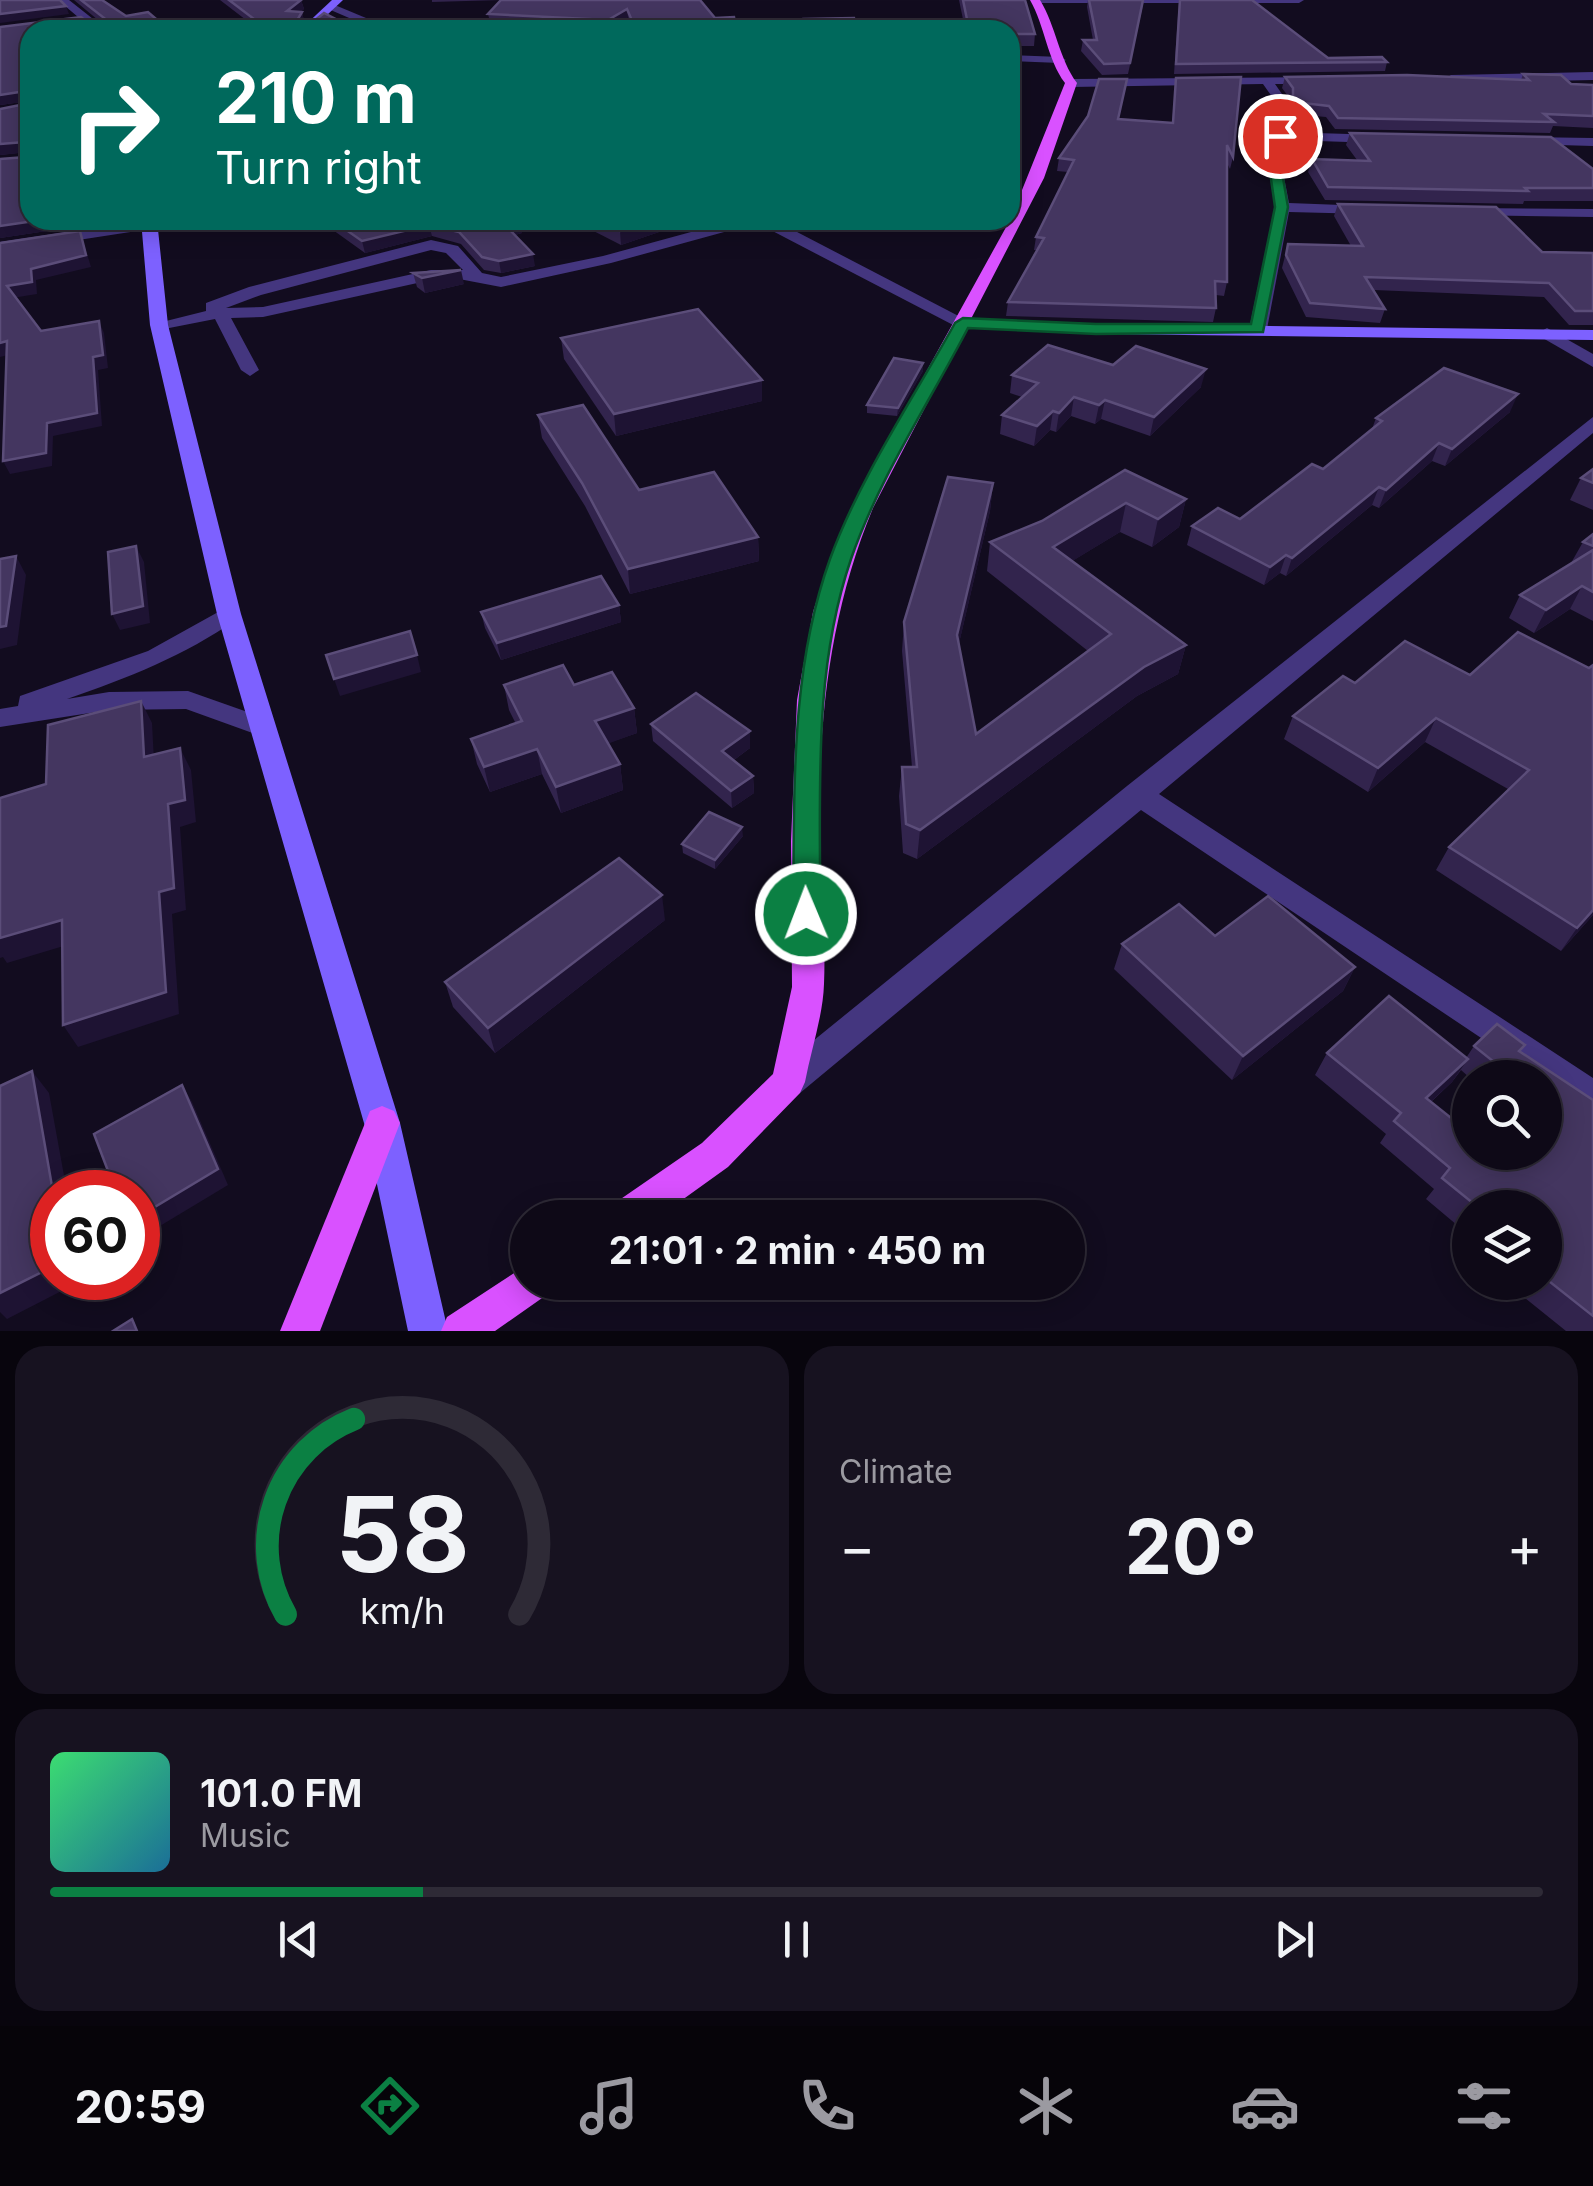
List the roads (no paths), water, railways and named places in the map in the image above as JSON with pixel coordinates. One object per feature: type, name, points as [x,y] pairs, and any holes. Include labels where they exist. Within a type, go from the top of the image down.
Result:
[{"type":"main road","points":[[1020,208],[1037,178],[1065,72],[1050,24],[1035,0]]},
{"type":"main road","points":[[651,1200],[715,1155],[788,1082],[808,988],[805,841],[810,700],[825,612],[841,558],[862,508],[963,323],[1007,230]]},
{"type":"main road","points":[[300,1331],[382,1123]]},
{"type":"main road","points":[[461,1331],[510,1297]]},
{"type":"street","points":[[64,0],[86,19]]},
{"type":"street","points":[[1035,0],[1299,0]]},
{"type":"street","points":[[334,3],[367,20]]},
{"type":"street","points":[[78,20],[86,19]]},
{"type":"street","points":[[1020,61],[1065,72],[1267,82],[1322,80]]},
{"type":"street","points":[[1435,79],[1593,76]]},
{"type":"street","points":[[1258,328],[1282,207],[1276,172],[1281,101],[1267,82]]},
{"type":"street","points":[[1280,136],[1394,139]]},
{"type":"street","points":[[1501,140],[1593,142]]},
{"type":"street","points":[[1282,207],[1376,210]]},
{"type":"street","points":[[1452,212],[1593,213]]},
{"type":"street","points":[[0,247],[101,230]]},
{"type":"street","points":[[150,230],[158,325],[229,614],[382,1123],[428,1331]]},
{"type":"street","points":[[158,325],[210,314],[262,312],[431,276],[475,275],[501,282],[605,260],[715,230]]},
{"type":"street","points":[[782,230],[963,323],[1096,329],[1258,328],[1593,336]]},
{"type":"street","points":[[250,370],[208,308],[432,245],[450,246],[475,275]]},
{"type":"street","points":[[1547,334],[1593,362]]},
{"type":"street","points":[[788,1082],[1593,423]]},
{"type":"street","points":[[0,715],[156,660],[195,640],[229,614]]},
{"type":"street","points":[[0,715],[109,701],[188,700],[261,727]]},
{"type":"street","points":[[1137,793],[1593,1096]]}]
